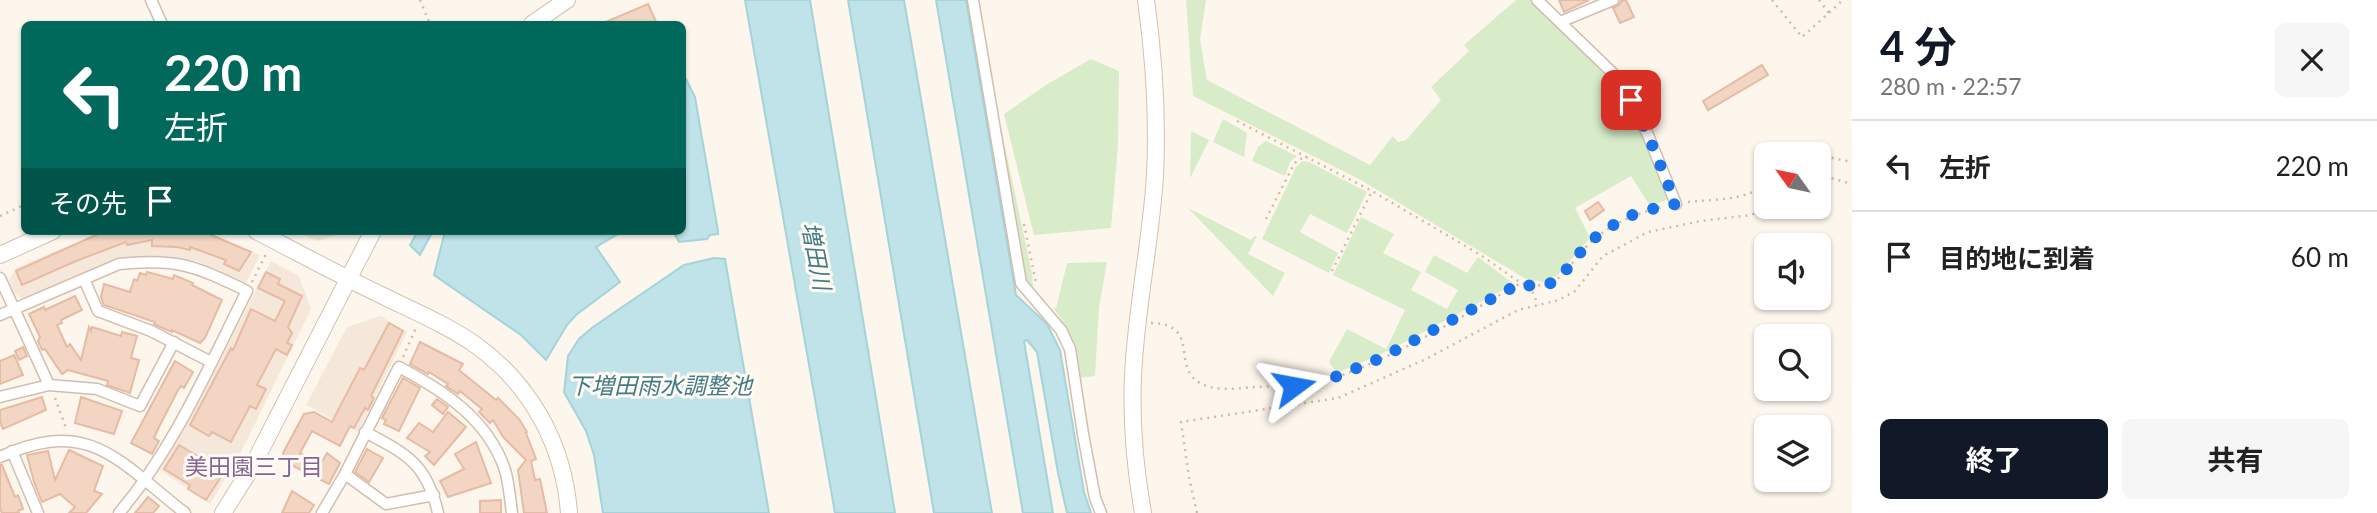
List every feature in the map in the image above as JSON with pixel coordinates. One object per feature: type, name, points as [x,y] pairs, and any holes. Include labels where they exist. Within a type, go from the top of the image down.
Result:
[{"type":"street","points":[[151,0],[161,21]]},
{"type":"street","points":[[536,21],[567,0]]},
{"type":"street","points":[[973,0],[1021,283],[1061,330],[1070,349],[1095,498],[1101,513]]},
{"type":"street","points":[[1143,513],[1133,437],[1133,376],[1155,176],[1156,107],[1146,0]]},
{"type":"street","points":[[1537,0],[1622,82],[1648,135],[1676,204]]},
{"type":"street","points":[[1560,22],[1613,0]]},
{"type":"street","points":[[0,255],[44,235]]},
{"type":"street","points":[[264,235],[476,345],[522,387],[539,413],[561,464],[569,513]]},
{"type":"street","points":[[223,513],[253,465],[371,235]]},
{"type":"street","points":[[0,315],[119,264],[159,261],[201,269],[247,291],[181,424],[145,482],[119,513]]},
{"type":"street","points":[[0,278],[50,385]]},
{"type":"street","points":[[84,279],[98,311],[129,321],[211,362]]},
{"type":"street","points":[[0,397],[50,385],[97,389],[140,406],[174,342]]},
{"type":"street","points":[[322,513],[345,474],[399,367],[459,403],[485,430],[505,470],[512,513]]},
{"type":"street","points":[[365,432],[404,452],[422,472],[434,495],[438,513]]},
{"type":"street","points":[[0,457],[37,443],[62,440],[84,442],[117,458],[184,513]]},
{"type":"street","points":[[12,452],[38,513]]},
{"type":"street","points":[[345,474],[386,504],[434,495]]},
{"type":"path","points":[[420,0],[429,21]]},
{"type":"path","points":[[1772,0],[1802,37],[1843,0]]},
{"type":"path","points":[[1819,0],[1829,13]]},
{"type":"path","points":[[1237,121],[1371,191],[1530,286],[1546,285],[1559,279],[1589,243],[1617,222],[1648,210],[1754,193]]},
{"type":"path","points":[[1266,219],[1294,164],[1299,159],[1308,158]]},
{"type":"path","points":[[1831,158],[1852,162]]},
{"type":"path","points":[[1831,178],[1852,184]]},
{"type":"path","points":[[1332,271],[1371,191]]},
{"type":"path","points":[[0,216],[21,206]]},
{"type":"path","points":[[1197,513],[1181,422],[1338,398],[1426,359],[1518,310],[1559,300],[1575,291],[1603,256],[1648,232],[1675,225],[1754,214]]},
{"type":"path","points":[[247,291],[266,254]]},
{"type":"path","points":[[1138,322],[1160,323],[1171,327],[1183,341],[1185,368],[1190,376],[1210,388],[1294,386],[1338,376],[1383,357],[1521,283]]},
{"type":"path","points":[[1530,286],[1538,305]]},
{"type":"path","points":[[399,367],[416,328]]},
{"type":"path","points":[[50,385],[66,428]]},
{"type":"shaded area","points":[[94,235],[213,235],[260,255],[246,283],[197,261],[153,256],[136,258],[25,299],[15,294],[9,280],[16,268]]},
{"type":"shaded area","points":[[305,235],[337,235],[317,241]]},
{"type":"shaded area","points":[[271,261],[299,276],[311,309],[240,454],[210,504],[160,470],[186,426]]},
{"type":"shaded area","points":[[380,316],[407,332],[358,432],[306,405],[347,327]]},
{"type":"green space","points":[[1186,0],[1206,0],[1200,39],[1207,80],[1370,165],[1393,136],[1398,142],[1406,140],[1441,100],[1431,87],[1469,51],[1464,45],[1516,0],[1533,0],[1618,82],[1671,198],[1650,206],[1631,176],[1575,208],[1590,238],[1558,275],[1544,282],[1526,279],[1359,179],[1193,96]]},
{"type":"green space","points":[[1091,59],[1119,71],[1118,145],[1111,228],[1034,235],[1004,114]]},
{"type":"green space","points":[[998,114],[1032,273],[1033,289],[1026,283]]},
{"type":"green space","points":[[1223,119],[1247,133],[1244,157],[1213,142]]},
{"type":"green space","points":[[1191,131],[1209,140],[1190,178]]},
{"type":"green space","points":[[1266,141],[1297,156],[1290,162],[1285,176],[1252,161],[1258,147]]},
{"type":"green space","points":[[1302,161],[1309,162],[1367,192],[1347,233],[1310,214],[1300,232],[1338,253],[1329,273],[1262,239],[1296,167]]},
{"type":"green space","points":[[1188,208],[1251,240],[1257,236],[1248,254],[1285,273],[1273,296]]},
{"type":"green space","points":[[1361,217],[1394,234],[1383,253],[1421,272],[1411,290],[1447,309],[1458,290],[1425,272],[1434,255],[1467,273],[1478,257],[1514,284],[1388,351],[1337,373],[1329,362],[1347,329],[1386,349],[1405,310],[1333,275]]},
{"type":"green space","points":[[1107,262],[1099,307],[1095,376],[1079,378],[1069,333],[1053,308],[1056,308],[1067,263]]},
{"type":"water","name":"増田川","points":[[745,0],[810,0],[895,513],[835,513]]},
{"type":"water","points":[[848,0],[904,0],[992,513],[934,513]]},
{"type":"water","points":[[936,0],[966,0],[1016,295],[1047,324],[1060,350],[1084,492],[1091,513],[1067,513],[1037,352],[1027,340],[1024,341],[1053,513],[1023,513]]},
{"type":"water","points":[[686,79],[695,97],[718,234],[710,235],[707,239],[679,242],[675,235],[686,235]]},
{"type":"water","points":[[416,235],[431,235],[420,255],[410,245]]},
{"type":"water","name":"下増田雨水調整池","points":[[444,235],[616,235],[596,247],[620,282],[576,315],[546,360],[521,335],[434,275]]},
{"type":"water","name":"下増田雨水調整池","points":[[714,258],[725,259],[769,513],[603,513],[594,455],[586,431],[564,392],[568,356],[579,339],[593,327],[684,265]]},
{"type":"building","points":[[1559,0],[1589,0],[1564,12]]},
{"type":"building","points":[[1626,0],[1634,17],[1620,23],[1613,8]]},
{"type":"building","points":[[648,4],[656,21],[608,21]]},
{"type":"building","points":[[1762,65],[1768,75],[1708,110],[1703,101]]},
{"type":"building","points":[[1598,202],[1604,210],[1590,220],[1585,211]]},
{"type":"building","points":[[96,235],[211,235],[251,252],[239,271],[224,264],[226,260],[190,247],[190,250],[152,246],[152,240],[127,245],[126,242],[22,285],[16,271]]},
{"type":"building","points":[[147,272],[173,279],[174,275],[222,300],[205,338],[200,343],[158,326],[155,322],[104,305],[101,297],[104,284],[130,292],[134,279],[137,281],[140,273],[146,275]]},
{"type":"building","points":[[266,272],[280,279],[278,284],[302,296],[288,327],[292,333],[287,343],[292,345],[287,355],[276,349],[257,385],[266,389],[256,409],[250,406],[231,442],[212,432],[209,436],[190,425],[231,348],[233,350],[251,309],[275,321],[285,301],[258,288]]},
{"type":"building","points":[[75,296],[82,310],[61,320],[62,323],[57,325],[67,347],[70,344],[81,360],[89,327],[91,331],[92,327],[121,336],[122,332],[137,336],[131,358],[139,360],[130,393],[107,385],[108,381],[68,370],[62,374],[45,349],[42,350],[38,341],[40,337],[29,314],[44,307],[45,310]]},
{"type":"building","points":[[389,323],[403,331],[371,396],[374,398],[368,410],[365,408],[354,428],[350,426],[340,446],[312,431],[300,453],[321,464],[327,453],[340,463],[329,484],[289,464],[283,453],[304,414],[314,412],[332,422],[360,368],[364,370]]},
{"type":"building","points":[[420,342],[463,364],[459,370],[496,400],[498,398],[519,419],[527,432],[536,459],[531,461],[535,480],[540,479],[547,513],[524,513],[518,470],[526,460],[503,437],[493,420],[490,423],[479,412],[482,409],[460,391],[458,394],[429,372],[428,374],[410,364]]},
{"type":"building","points":[[23,347],[27,356],[19,360],[15,351]]},
{"type":"building","points":[[14,355],[23,375],[0,384],[0,361]]},
{"type":"building","points":[[175,361],[193,372],[184,388],[181,386],[178,390],[158,429],[154,438],[159,441],[152,454],[131,443]]},
{"type":"building","points":[[403,378],[420,388],[399,431],[384,424],[386,420],[382,418]]},
{"type":"building","points":[[42,397],[46,410],[3,429],[0,410]]},
{"type":"building","points":[[81,397],[122,411],[114,434],[75,423]]},
{"type":"building","points":[[437,399],[448,407],[443,414],[432,405]]},
{"type":"building","points":[[448,412],[466,427],[434,465],[425,456],[430,452],[407,438],[419,423],[433,432]]},
{"type":"building","points":[[476,442],[491,483],[448,497],[440,481],[464,469],[455,454]]},
{"type":"building","points":[[179,445],[224,472],[206,500],[188,489],[190,485],[164,469]]},
{"type":"building","points":[[367,449],[383,458],[369,482],[355,472]]},
{"type":"building","points":[[69,450],[103,466],[94,491],[102,494],[86,513],[69,513],[75,507],[60,494],[42,502],[27,455],[48,451],[55,480]]},
{"type":"building","points":[[0,465],[15,497],[18,495],[23,509],[18,511],[19,513],[2,513],[0,508]]},
{"type":"building","points":[[292,491],[314,505],[309,513],[282,513]]},
{"type":"building","points":[[148,497],[159,506],[153,513],[135,513]]},
{"type":"building","points":[[501,500],[501,513],[480,513],[480,501]]},
{"type":"district","name":"美田園三丁目","points":[[254,467]]},
{"type":"route","points":[[1294,386],[1338,376],[1383,357],[1521,283],[1530,286],[1546,285],[1559,279],[1589,243],[1617,222],[1648,210],[1676,204],[1631,100]]}]
